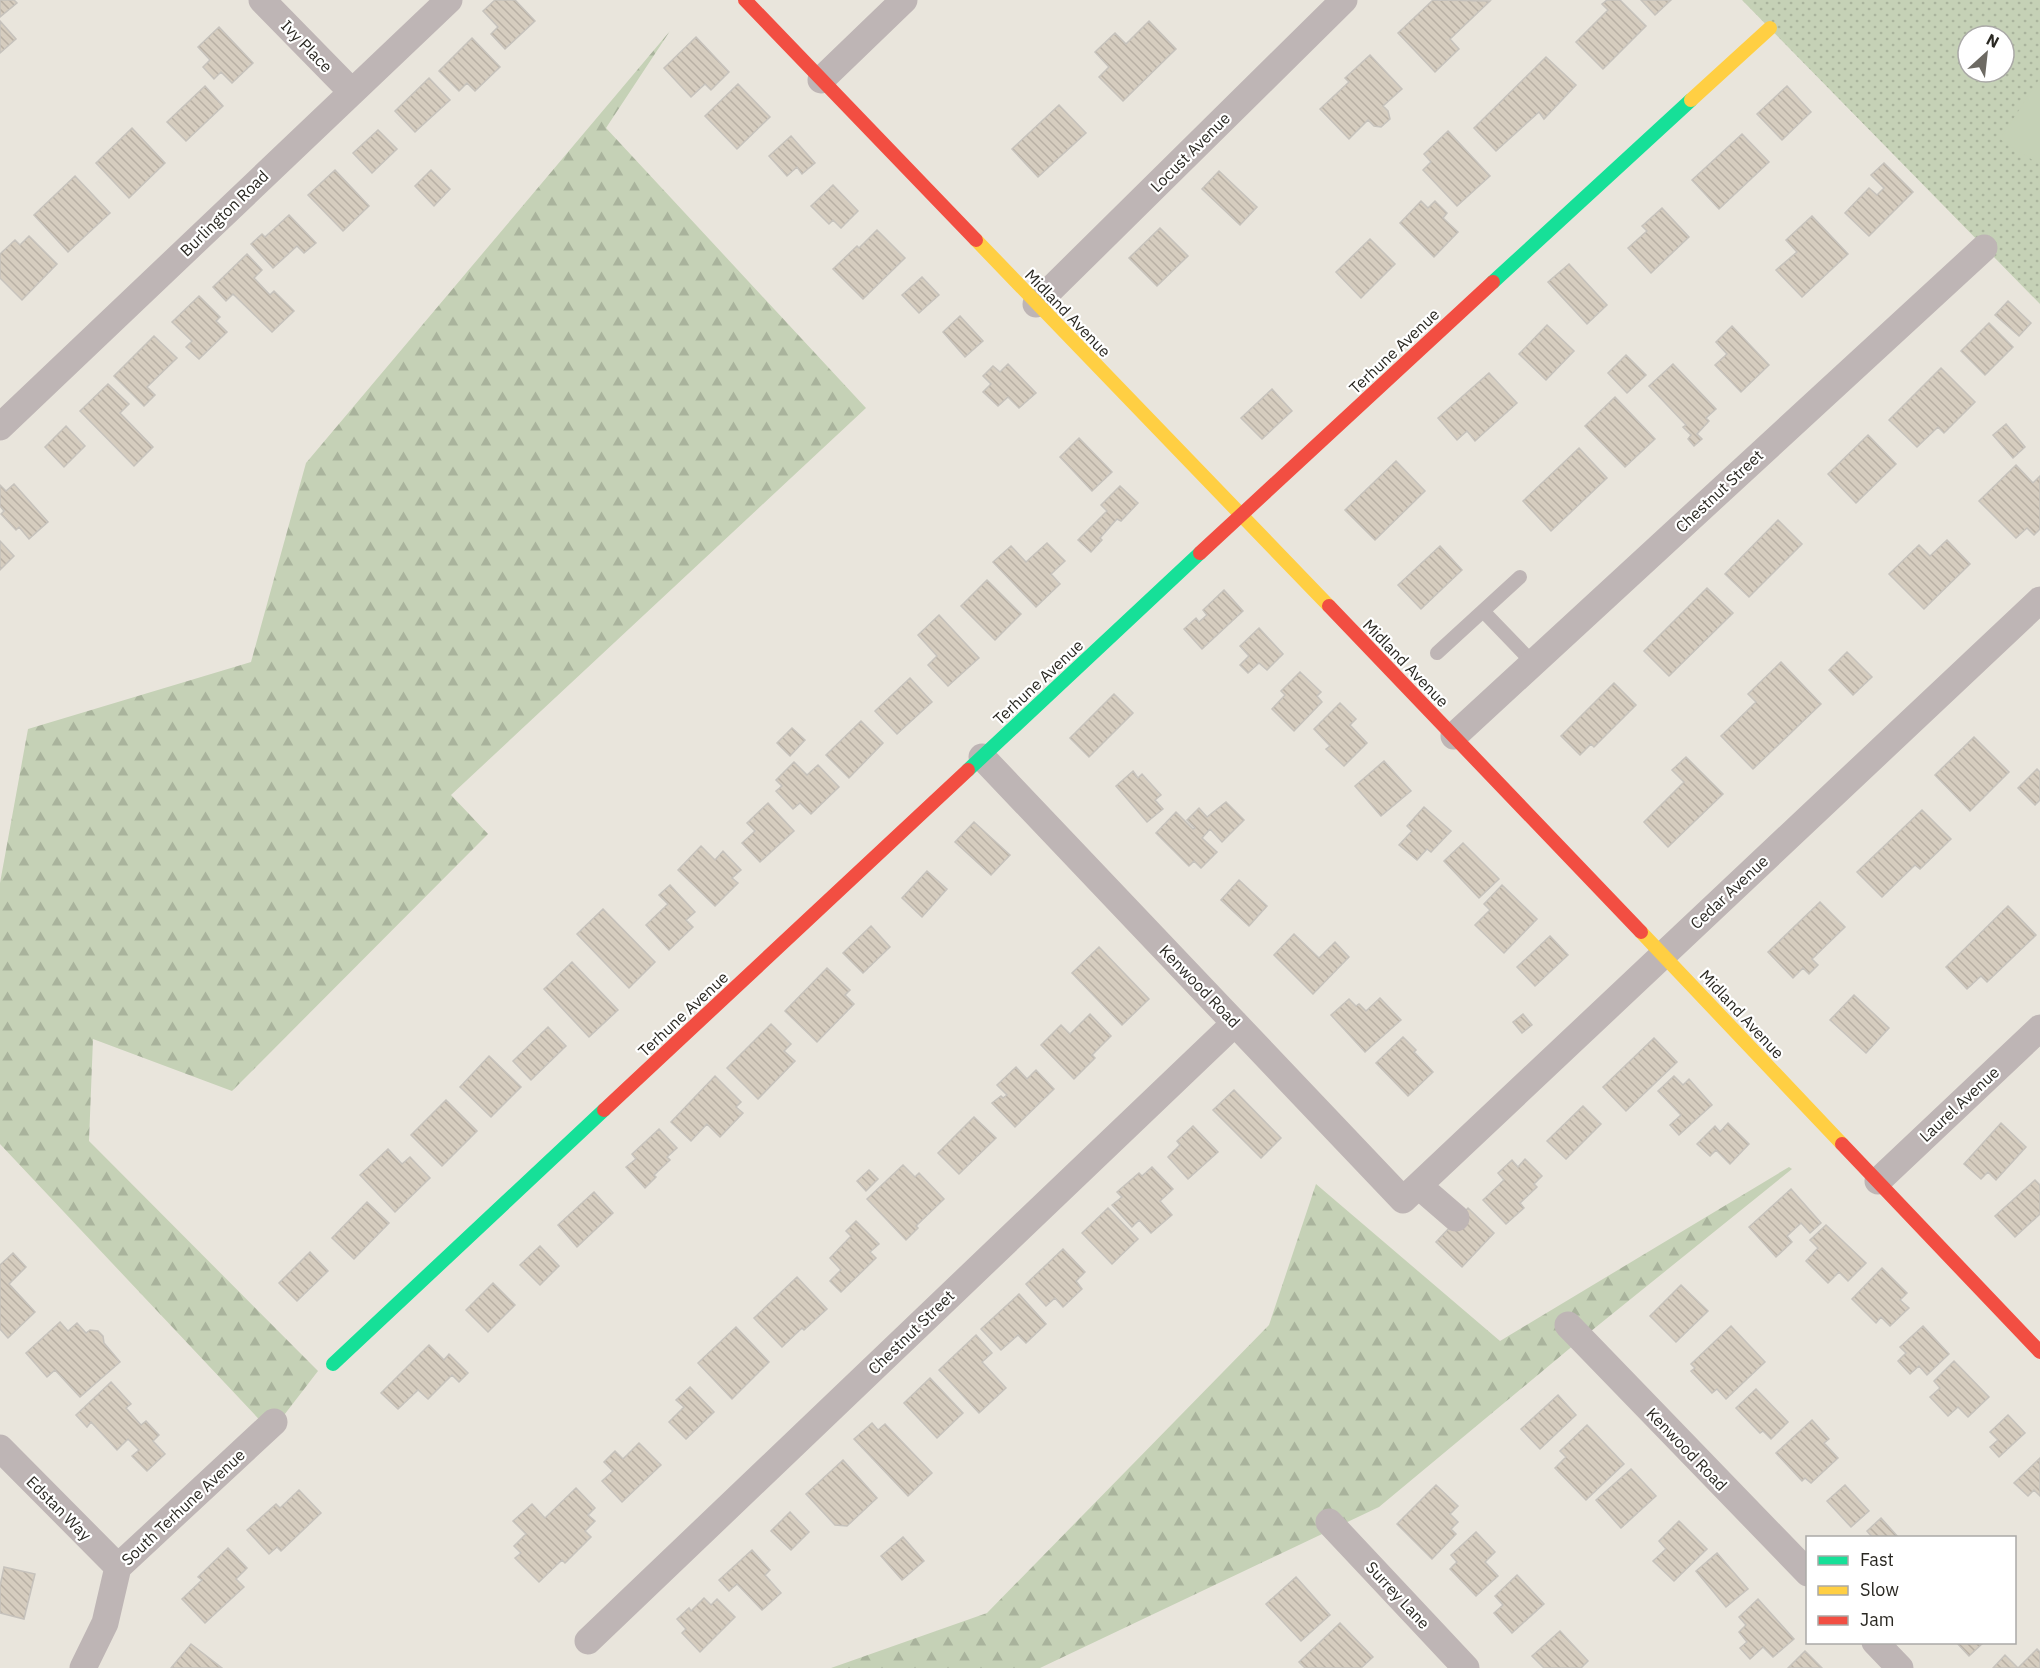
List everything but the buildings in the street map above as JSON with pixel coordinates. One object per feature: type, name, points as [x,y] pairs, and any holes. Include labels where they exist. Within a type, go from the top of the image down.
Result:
[{"type":"street","name":"Ivy Place","points":[[262,0],[352,92]]},
{"type":"street","name":"Burlington Road","points":[[0,427],[449,0]]},
{"type":"street","name":"Midland Avenue","points":[[745,0],[1663,954],[2040,1352]]},
{"type":"street","points":[[821,80],[904,0]]},
{"type":"street","name":"Locust Avenue","points":[[1036,304],[1344,0]]},
{"type":"street","name":"Terhune Avenue","points":[[333,1364],[1240,515],[1770,28]]},
{"type":"street","name":"Chestnut Street","points":[[1454,736],[1984,248]]},
{"type":"street","name":"Cedar Avenue","points":[[1419,1186],[2040,600]]},
{"type":"street","name":"Kenwood Road","points":[[982,757],[1403,1200],[1419,1186]]},
{"type":"street","name":"Chestnut Street","points":[[588,1641],[1235,1023]]},
{"type":"street","name":"Laurel Avenue","points":[[1878,1180],[2040,1028]]},
{"type":"street","points":[[1419,1186],[1456,1218]]},
{"type":"street","name":"Kenwood Road","points":[[1568,1325],[1806,1571]]},
{"type":"street","name":"South Terhune Avenue","points":[[83,1668],[105,1623],[118,1568],[274,1422]]},
{"type":"street","name":"Edstan Way","points":[[0,1448],[118,1568]]},
{"type":"street","name":"Surrey Lane","points":[[1329,1522],[1466,1668]]},
{"type":"street","points":[[1877,1644],[1900,1668]]},
{"type":"lane","points":[[1437,653],[1520,577]]},
{"type":"lane","points":[[1483,611],[1533,663]]},
{"type":"green space","points":[[1742,0],[2040,0],[2040,304]]},
{"type":"green space","points":[[670,31],[606,128],[866,408],[451,795],[488,834],[232,1091],[93,1039],[89,1141],[318,1371],[271,1432],[0,1144],[0,883],[28,729],[251,662],[306,463]]},
{"type":"green space","points":[[2040,78],[2040,158],[2037,163],[2000,139]]},
{"type":"green space","points":[[1789,1167],[1792,1169],[1575,1344],[1379,1507],[1040,1668],[831,1668],[987,1613],[1269,1325],[1316,1184],[1500,1341]]},
{"type":"traffic: fast","points":[[1493,282],[1691,100]]},
{"type":"traffic: fast","points":[[968,770],[1200,553]]},
{"type":"traffic: fast","points":[[333,1364],[604,1110]]},
{"type":"traffic: slow","points":[[1691,100],[1770,28]]},
{"type":"traffic: slow","points":[[976,240],[1329,606]]},
{"type":"traffic: slow","points":[[1641,932],[1842,1144]]},
{"type":"traffic: jam","points":[[745,0],[976,240]]},
{"type":"traffic: jam","points":[[1200,553],[1493,282]]},
{"type":"traffic: jam","points":[[1329,606],[1641,932]]},
{"type":"traffic: jam","points":[[604,1110],[968,770]]},
{"type":"traffic: jam","points":[[1842,1144],[2040,1352]]}]
